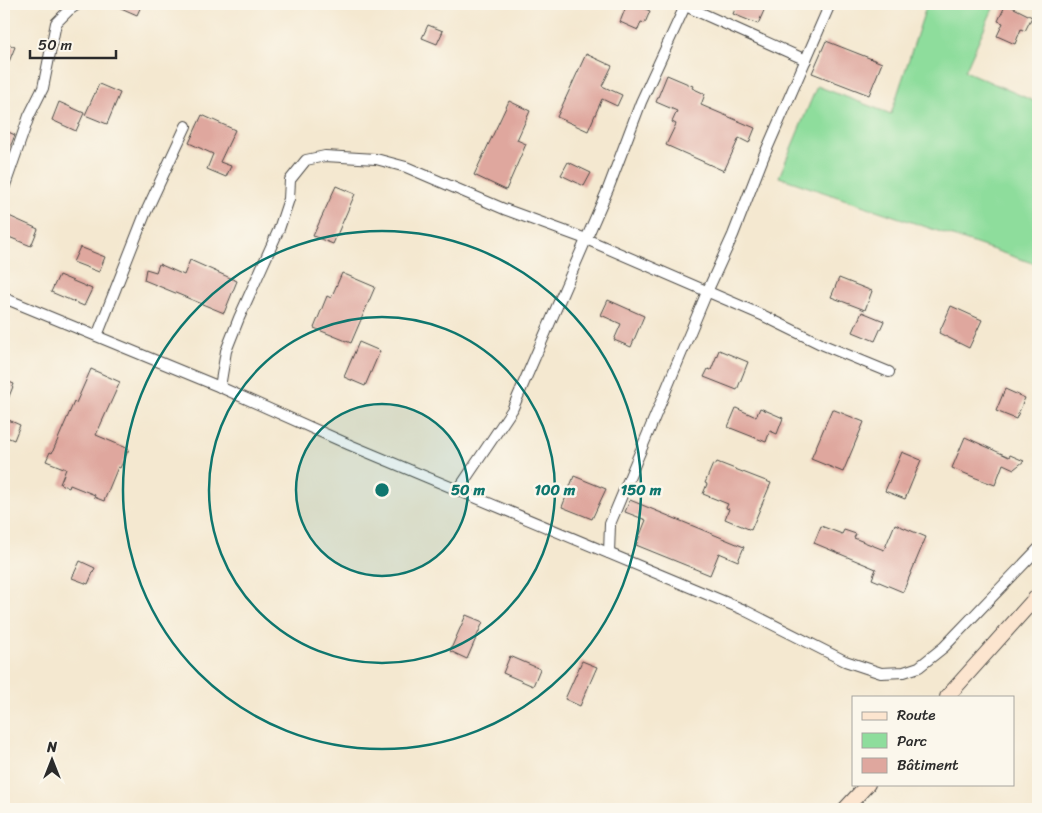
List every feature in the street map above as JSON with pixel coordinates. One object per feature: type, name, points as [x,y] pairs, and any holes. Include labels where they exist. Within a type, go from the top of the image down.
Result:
[{"type":"main road","points":[[948,696],[1038,595]]},
{"type":"main road","points":[[845,809],[866,786]]},
{"type":"street","points":[[4,188],[29,116],[42,88],[56,23],[78,4]]},
{"type":"street","points":[[458,490],[512,410],[608,189],[641,102],[684,4],[806,60]]},
{"type":"street","points":[[608,553],[610,524],[733,234],[763,158],[830,4]]},
{"type":"street","points":[[97,336],[145,214],[186,126]]},
{"type":"street","points":[[220,387],[226,351],[279,229],[290,199],[290,180],[306,160],[325,156],[376,159],[406,167],[504,209],[586,239],[764,316],[821,344],[889,372]]},
{"type":"street","points":[[4,298],[220,387],[350,445],[742,609],[845,660],[881,673],[904,672],[919,667],[944,647],[1038,549]]},
{"type":"green space","points":[[927,4],[995,4],[965,71],[1038,103],[1038,265],[779,177],[817,86],[891,114]]},
{"type":"building","points":[[112,4],[142,4],[137,15]]},
{"type":"building","points":[[627,4],[633,7],[633,4],[650,11],[645,23],[641,22],[638,30],[620,22]]},
{"type":"building","points":[[737,4],[760,4],[766,6],[758,24],[733,14]]},
{"type":"building","points":[[1006,4],[1032,17],[1025,31],[1021,29],[1015,44],[997,36],[1003,23],[998,21]]},
{"type":"building","points":[[428,25],[443,31],[437,44],[422,38]]},
{"type":"building","points":[[826,41],[882,63],[869,95],[812,73]]},
{"type":"building","points":[[4,42],[15,47],[4,74]]},
{"type":"building","points":[[586,54],[612,66],[602,86],[622,95],[617,106],[602,99],[588,131],[557,117]]},
{"type":"building","points":[[667,75],[693,86],[692,88],[705,94],[701,105],[755,128],[749,143],[739,138],[724,171],[666,145],[676,124],[672,122],[677,111],[656,102]]},
{"type":"building","points":[[99,84],[120,93],[107,124],[85,115]]},
{"type":"building","points":[[509,101],[530,111],[517,140],[526,144],[506,190],[474,175]]},
{"type":"building","points":[[59,102],[84,113],[76,131],[52,120]]},
{"type":"building","points":[[202,115],[235,130],[220,162],[231,166],[226,177],[207,169],[213,154],[189,143]]},
{"type":"building","points":[[4,130],[15,135],[4,162]]},
{"type":"building","points":[[568,162],[591,173],[584,186],[561,175]]},
{"type":"building","points":[[336,186],[355,194],[333,244],[313,236]]},
{"type":"building","points":[[9,216],[38,229],[31,246],[4,235],[4,228]]},
{"type":"building","points":[[80,247],[105,257],[99,272],[73,262]]},
{"type":"building","points":[[190,260],[237,281],[224,313],[144,280],[146,269],[156,272],[159,264],[184,275]]},
{"type":"building","points":[[342,273],[375,287],[351,343],[314,328],[327,296],[331,298]]},
{"type":"building","points":[[59,275],[92,289],[84,306],[51,292]]},
{"type":"building","points":[[839,278],[872,291],[865,310],[831,297]]},
{"type":"building","points":[[608,300],[644,316],[631,347],[614,340],[621,324],[601,315]]},
{"type":"building","points":[[951,306],[982,320],[969,348],[939,333]]},
{"type":"building","points":[[862,312],[884,321],[875,341],[853,332]]},
{"type":"building","points":[[359,342],[380,351],[365,386],[344,377]]},
{"type":"building","points":[[719,350],[748,362],[737,390],[704,377],[708,369],[711,370]]},
{"type":"building","points":[[91,369],[120,382],[96,435],[129,449],[120,468],[118,467],[104,501],[94,497],[95,495],[70,485],[69,488],[60,484],[66,469],[46,461],[50,452],[52,453],[74,402],[76,403]]},
{"type":"building","points":[[4,380],[14,384],[4,409]]},
{"type":"building","points":[[1005,389],[1025,398],[1016,419],[996,411]]},
{"type":"building","points":[[736,408],[756,417],[760,408],[783,418],[777,434],[770,431],[766,442],[728,427]]},
{"type":"building","points":[[832,409],[864,422],[843,472],[811,459]]},
{"type":"building","points":[[4,418],[20,425],[14,440],[4,436]]},
{"type":"building","points":[[965,437],[1009,457],[1010,455],[1024,461],[1014,469],[1003,464],[995,485],[976,478],[952,468]]},
{"type":"building","points":[[902,452],[921,460],[905,499],[885,491]]},
{"type":"building","points":[[717,462],[771,483],[751,530],[725,519],[729,509],[726,508],[728,504],[703,494],[707,484],[705,483],[713,464],[715,465]]},
{"type":"building","points":[[574,476],[606,489],[592,519],[562,507]]},
{"type":"building","points":[[630,500],[744,547],[738,561],[719,553],[710,575],[636,545],[646,520],[625,512]]},
{"type":"building","points":[[895,524],[926,537],[903,592],[872,579],[876,569],[814,543],[821,526],[842,534],[844,530],[856,534],[854,538],[884,550]]},
{"type":"building","points":[[80,561],[95,568],[88,584],[72,578]]},
{"type":"building","points":[[466,615],[483,622],[467,659],[450,651]]},
{"type":"building","points":[[510,656],[540,669],[533,686],[503,673]]},
{"type":"building","points":[[582,661],[597,667],[580,706],[565,699]]}]
